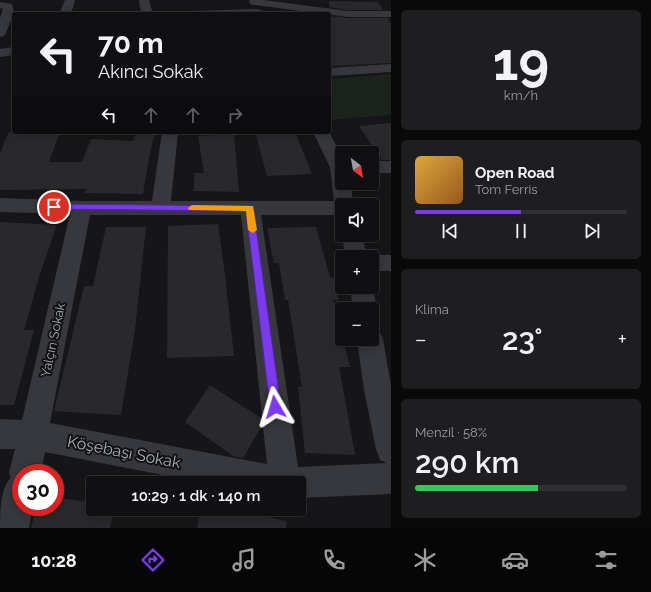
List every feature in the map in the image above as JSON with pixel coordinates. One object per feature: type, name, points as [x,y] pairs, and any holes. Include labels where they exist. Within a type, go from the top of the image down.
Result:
[{"type":"street","points":[[66,12],[70,0]]},
{"type":"street","points":[[144,0],[147,12]]},
{"type":"street","points":[[0,5],[8,6],[8,12],[0,33]]},
{"type":"street","points":[[210,12],[256,7],[322,12]]},
{"type":"street","points":[[331,13],[391,14]]},
{"type":"street","points":[[0,53],[12,51]]},
{"type":"street","points":[[331,72],[391,68]]},
{"type":"street","points":[[161,208],[170,134]]},
{"type":"street","points":[[322,134],[335,158]]},
{"type":"street","points":[[379,167],[391,167]]},
{"type":"street","points":[[0,205],[81,208],[335,208]]},
{"type":"street","name":"Yalçın Sokak","points":[[27,464],[81,208]]},
{"type":"street","points":[[250,208],[284,476]]},
{"type":"street","points":[[379,264],[391,263]]},
{"type":"street","points":[[371,346],[378,390],[391,449]]},
{"type":"street","name":"Köşebaşı Sokak","points":[[0,434],[33,435],[248,476]]},
{"type":"street","name":"Köşebaşı Sokak","points":[[306,482],[391,478]]},
{"type":"street","points":[[12,528],[15,516]]},
{"type":"shaded area","points":[[391,74],[391,115],[331,120],[331,79]]},
{"type":"building","points":[[329,1],[378,2],[383,10],[348,10],[329,7]]},
{"type":"building","points":[[331,16],[348,18],[388,18],[391,25],[391,63],[331,66]]},
{"type":"building","points":[[391,123],[391,160],[382,160],[379,156],[379,146],[373,146],[359,126]]},
{"type":"building","points":[[9,132],[12,132],[12,134],[59,134],[49,162],[82,162],[91,139],[133,141],[135,134],[155,134],[143,194],[85,193],[86,189],[0,190],[0,153]]},
{"type":"building","points":[[234,134],[239,192],[194,191],[194,173],[204,173],[198,136]]},
{"type":"building","points":[[256,134],[296,134],[312,174],[267,176]]},
{"type":"building","points":[[0,222],[57,225],[40,274],[24,330],[34,330],[14,405],[0,405]]},
{"type":"building","points":[[218,224],[234,356],[167,358],[168,226]]},
{"type":"building","points":[[106,227],[146,227],[135,330],[121,415],[54,411],[84,286],[93,286]]},
{"type":"building","points":[[316,227],[330,277],[333,277],[335,294],[337,294],[339,300],[334,300],[335,346],[345,346],[350,367],[339,367],[355,455],[305,453],[298,387],[302,387],[288,300],[285,300],[279,263],[274,263],[267,228]]},
{"type":"building","points":[[210,385],[261,418],[262,426],[243,458],[233,456],[185,422]]},
{"type":"building","points":[[64,498],[86,502],[86,516],[113,516],[110,528],[31,528],[34,516],[64,516]]},
{"type":"building","points":[[199,516],[264,516],[287,521],[286,528],[197,528]]},
{"type":"slow traffic","points":[[192,208],[250,208],[253,230]]},
{"type":"route","points":[[54,207],[250,208],[275,407]]}]
